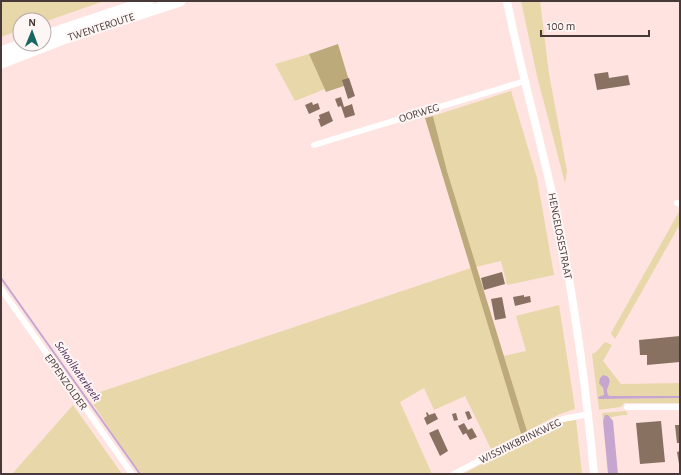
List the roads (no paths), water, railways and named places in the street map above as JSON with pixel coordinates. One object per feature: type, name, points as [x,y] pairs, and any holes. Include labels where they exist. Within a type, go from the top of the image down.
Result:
[{"type":"highway","name":"TWENTEROUTE","points":[[52,33],[148,1]]},
{"type":"highway","name":"TWENTEROUTE","points":[[1,63],[63,39],[180,1]]},
{"type":"highway","points":[[1,52],[12,48]]},
{"type":"main road","name":"HENGELOSESTRAAT","points":[[507,1],[557,218],[580,349],[594,474]]},
{"type":"street","name":"OORWEG","points":[[314,145],[525,81]]},
{"type":"street","name":"EPPENZOLDER","points":[[1,289],[132,474]]},
{"type":"street","points":[[627,407],[680,407]]},
{"type":"street","name":"WISSINKBRINKWEG","points":[[454,474],[552,423],[563,419],[588,414]]},
{"type":"waterway","name":"Schoolkaterbeek","points":[[1,278],[140,474]]}]
